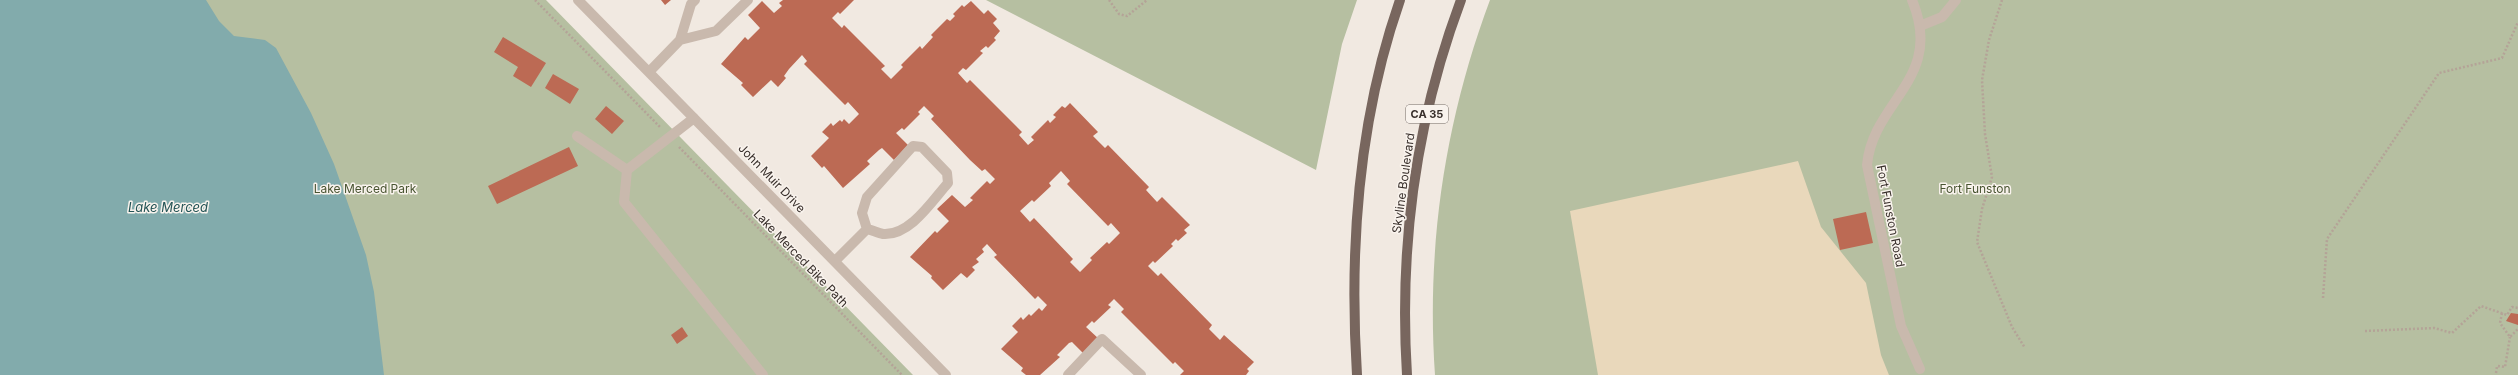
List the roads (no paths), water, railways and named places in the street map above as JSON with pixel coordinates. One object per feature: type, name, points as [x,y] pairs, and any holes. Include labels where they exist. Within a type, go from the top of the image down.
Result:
[{"type":"main road","points":[[1357,375],[1354,268],[1359,191],[1378,78],[1400,0]]},
{"type":"main road","name":"Skyline Boulevard","points":[[1407,375],[1404,306],[1412,197],[1431,94],[1461,0]]},
{"type":"street","name":"John Muir Drive","points":[[578,0],[946,375]]},
{"type":"street","points":[[649,72],[680,40],[691,4],[695,0]]},
{"type":"street","points":[[680,40],[716,31],[748,0]]},
{"type":"street","name":"Fort Funston Road","points":[[1912,0],[1920,26],[1919,59],[1912,74],[1872,141],[1867,165],[1901,326],[1920,369]]},
{"type":"street","points":[[1920,26],[1942,17],[1956,0]]},
{"type":"street","points":[[694,118],[627,170],[624,202],[763,375]]},
{"type":"street","points":[[577,136],[627,170]]},
{"type":"street","points":[[913,146],[922,147],[947,173],[948,183],[913,221],[899,231],[882,234],[867,229],[862,213],[867,197],[913,146]]},
{"type":"street","points":[[835,261],[867,229]]},
{"type":"street","points":[[1068,375],[1102,339],[1141,375]]},
{"type":"water","name":"Lake Merced","points":[[0,0],[206,0],[219,21],[234,36],[265,40],[276,48],[311,113],[334,164],[366,255],[374,292],[384,375],[0,375]]},
{"type":"park label","name":"Lake Merced Park","points":[[365,188]]},
{"type":"park label","name":"Fort Funston","points":[[1975,188]]}]
